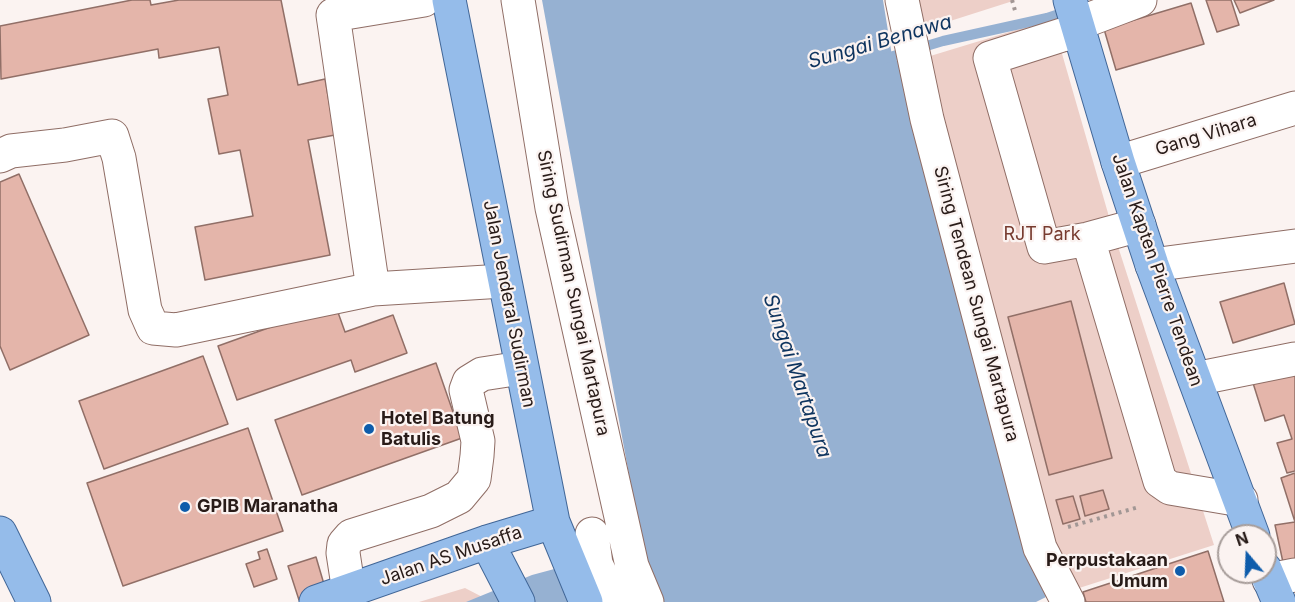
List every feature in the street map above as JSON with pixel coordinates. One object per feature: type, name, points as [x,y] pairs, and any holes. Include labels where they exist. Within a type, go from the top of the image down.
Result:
[{"type":"main road","name":"Jalan Jenderal Sudirman","points":[[449,0],[503,281],[558,536],[586,602]]},
{"type":"main road","name":"Jalan Kapten Pierre Tendean","points":[[1075,18],[1118,162],[1152,265],[1249,524]]},
{"type":"main road","points":[[0,533],[19,593]]},
{"type":"main road","name":"Jalan AS Musaffa","points":[[316,602],[487,542],[558,536]]},
{"type":"main road","points":[[487,542],[512,589]]},
{"type":"street","points":[[373,289],[333,15],[424,0]]},
{"type":"street","name":"Siring Sudirman Sungai Martapura","points":[[518,0],[552,208],[632,566],[647,602]]},
{"type":"street","name":"Siring Tendean Sungai Martapura","points":[[902,0],[927,119],[1040,548],[1068,602]]},
{"type":"street","points":[[1139,225],[1088,240],[1044,246],[990,58],[1062,35],[1075,18],[1140,0]]},
{"type":"street","name":"Gang Vihara","points":[[1118,162],[1295,108]]},
{"type":"street","points":[[0,156],[11,151],[65,145],[112,136],[119,158],[145,310],[153,328],[176,330],[373,289],[503,281]]},
{"type":"street","points":[[1088,240],[1160,481],[1170,488],[1241,500]]},
{"type":"street","points":[[1152,265],[1295,246]]},
{"type":"street","points":[[1195,379],[1295,359]]},
{"type":"street","points":[[349,592],[343,553],[344,544],[351,536],[431,511],[459,498],[474,479],[477,456],[478,441],[466,390],[469,382],[482,374],[521,368]]},
{"type":"street","points":[[592,534],[596,564],[614,602]]},
{"type":"path","points":[[1035,528],[1059,529],[1191,492]]},
{"type":"green space","points":[[915,0],[1016,0],[922,30]]},
{"type":"green space","name":"RJT Park","points":[[1052,19],[1114,234],[1214,545],[1076,589],[1050,546],[927,57]],"holes":[[[1071,301],[1112,458],[1049,474],[1008,317]]]},
{"type":"green space","points":[[465,588],[492,602],[419,602]]},
{"type":"water","name":"Sungai Martapura","points":[[542,0],[883,0],[892,56],[904,67],[1026,551],[1046,597],[1036,602],[466,602],[532,575],[599,557],[637,541],[636,513]]},
{"type":"building","points":[[132,0],[150,0],[151,5],[179,0],[281,0],[298,85],[325,79],[335,135],[308,140],[330,255],[205,280],[195,227],[253,216],[240,150],[219,154],[208,99],[228,95],[219,47],[159,58],[158,49],[1,79],[0,26]]},
{"type":"building","points":[[1206,0],[1231,0],[1239,25],[1217,32]]},
{"type":"building","points":[[1234,0],[1274,0],[1240,13]]},
{"type":"building","points":[[1191,3],[1204,44],[1116,70],[1104,29]]},
{"type":"building","points":[[19,174],[89,335],[10,370],[0,346],[0,182]]},
{"type":"building","points":[[1284,283],[1295,324],[1233,343],[1220,302]]},
{"type":"building","points":[[1071,301],[1112,458],[1049,475],[1008,317]]},
{"type":"building","points":[[335,304],[345,332],[393,315],[407,353],[355,372],[351,360],[237,400],[218,346]]},
{"type":"building","points":[[203,356],[228,424],[104,469],[79,401]]},
{"type":"building","name":"Hotel Batung Batulis","points":[[436,363],[462,438],[302,495],[275,420]]},
{"type":"building","points":[[1295,369],[1295,471],[1287,473],[1277,443],[1292,439],[1284,415],[1265,421],[1253,383]]},
{"type":"building","name":"GPIB Maranatha","points":[[248,428],[283,531],[123,586],[87,483]]},
{"type":"building","points":[[1295,473],[1295,522],[1281,478]]},
{"type":"building","points":[[1103,490],[1109,509],[1085,516],[1080,496]]},
{"type":"building","points":[[1073,496],[1080,519],[1063,524],[1056,500]]},
{"type":"building","points":[[1295,522],[1295,564],[1284,567],[1277,525]]},
{"type":"building","points":[[267,549],[277,579],[254,587],[246,564],[260,559],[258,552]]},
{"type":"building","name":"Perpustakaan Umum","points":[[1208,551],[1224,602],[1086,602],[1083,592]]},
{"type":"building","points":[[316,557],[326,591],[299,600],[288,566]]},
{"type":"waterway","name":"Sungai Benawa","points":[[880,60],[943,41],[1047,18],[1068,11]]},
{"type":"place","name":"Hotel Batung Batulis","points":[[369,429]]},
{"type":"place","name":"GPIB Maranatha","points":[[185,507]]},
{"type":"place","name":"Perpustakaan Umum","points":[[1180,571]]}]
